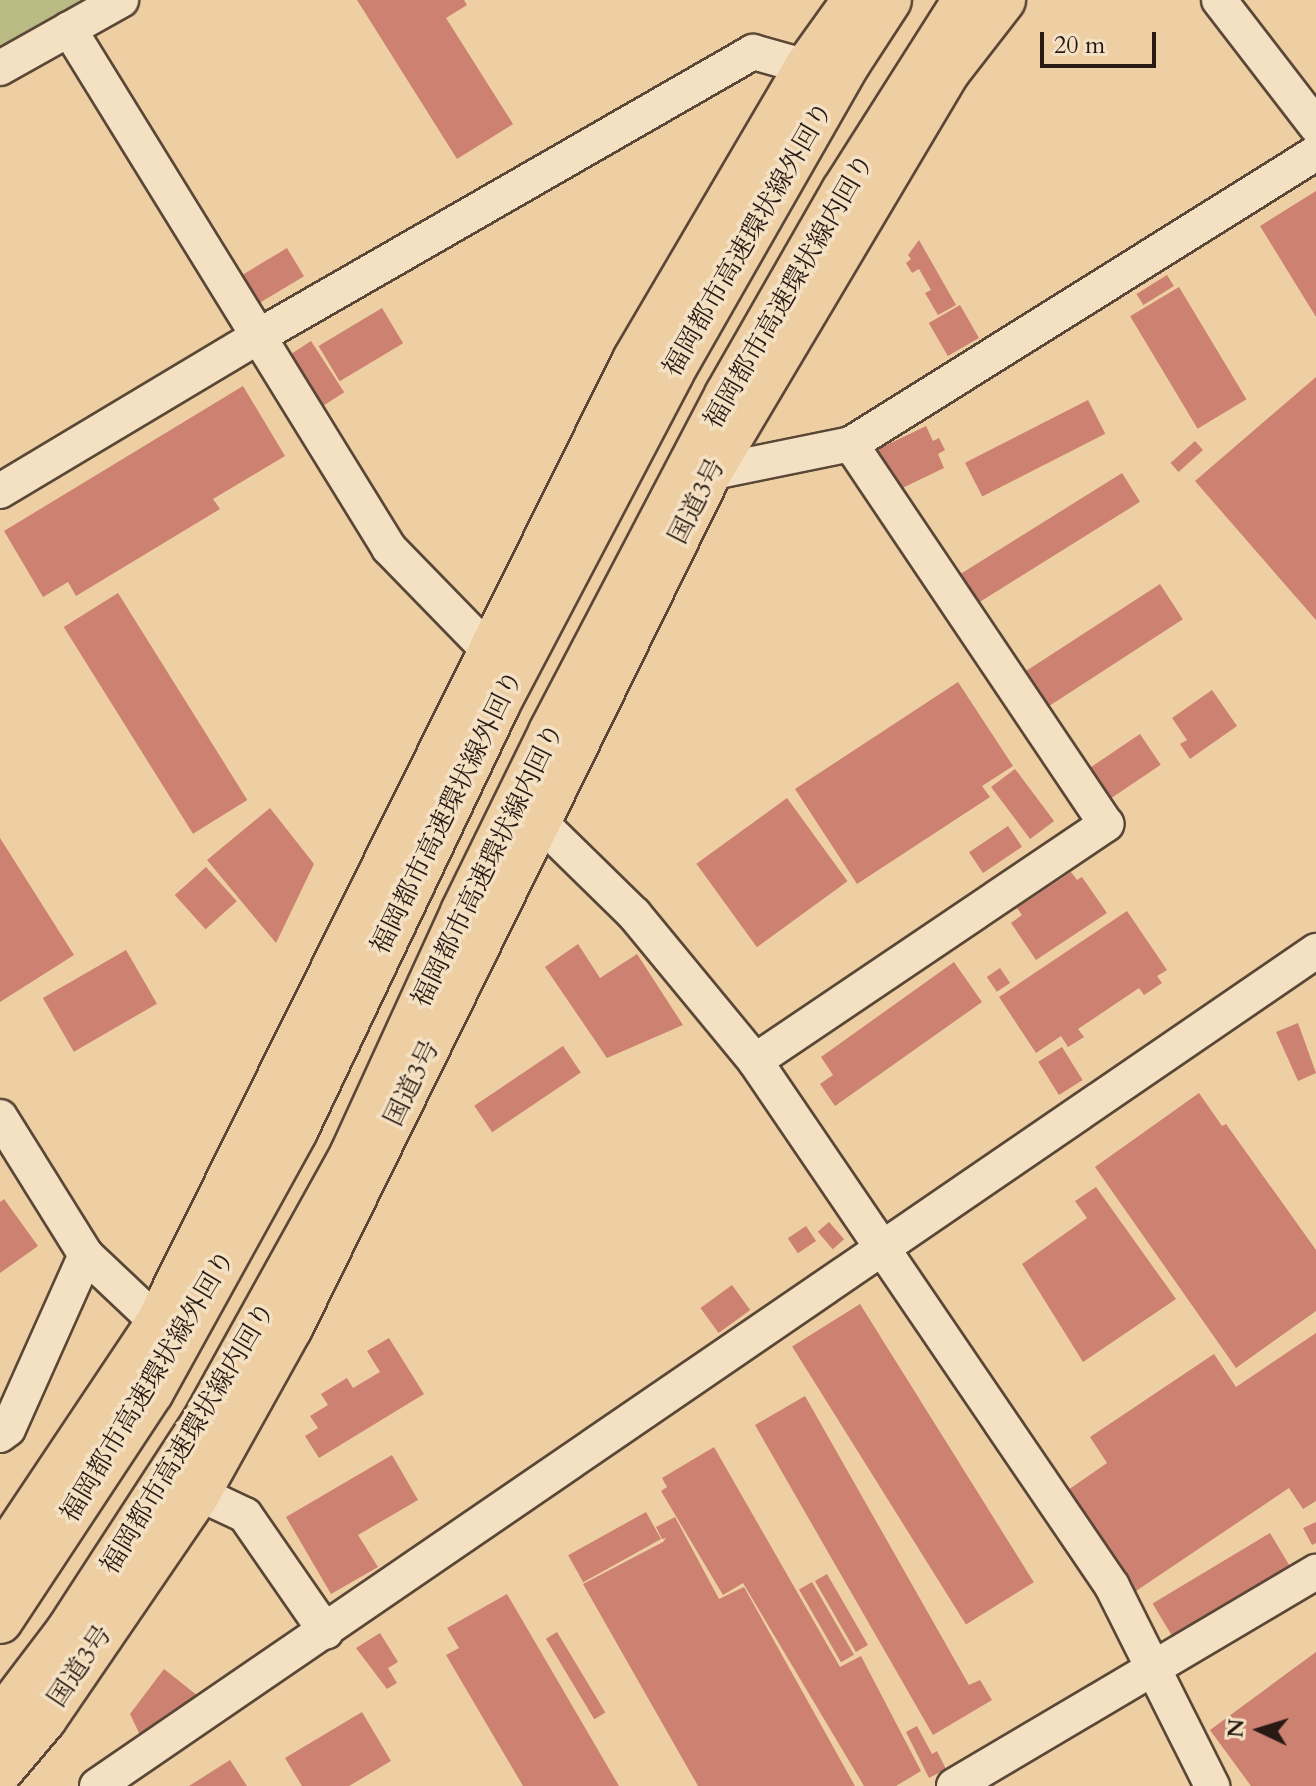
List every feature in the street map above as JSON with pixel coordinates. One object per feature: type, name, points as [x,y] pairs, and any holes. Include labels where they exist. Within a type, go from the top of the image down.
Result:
[{"type":"highway","points":[[0,1560],[158,1323],[635,360],[807,67],[855,0]]},
{"type":"highway","name":"福岡都市高速環状線外回り","points":[[0,1621],[151,1392],[295,1131],[497,705],[635,442],[848,63],[889,0]]},
{"type":"highway","name":"福岡都市高速環状線内回り","points":[[0,1721],[69,1630],[203,1424],[352,1155],[463,912],[551,732],[727,395],[844,191],[965,0]]},
{"type":"highway","points":[[844,191],[996,0]]},
{"type":"highway","name":"国道3号","points":[[0,1771],[44,1719],[198,1493],[290,1328],[541,823],[709,473],[948,71],[1003,0]]},
{"type":"street","points":[[0,68],[121,0]]},
{"type":"street","points":[[1219,0],[1316,126]]},
{"type":"street","points":[[69,29],[389,548],[490,652]]},
{"type":"street","points":[[0,491],[259,336],[753,52],[807,67]]},
{"type":"street","points":[[709,473],[851,444],[1316,153]]},
{"type":"street","points":[[755,1061],[1106,824],[851,444]]},
{"type":"street","points":[[541,823],[634,914],[755,1061],[880,1250],[1112,1586],[1212,1786]]},
{"type":"street","points":[[97,1786],[1316,951]]},
{"type":"street","points":[[0,1117],[86,1255],[158,1323]]},
{"type":"street","points":[[0,1435],[8,1429],[86,1255]]},
{"type":"street","points":[[198,1493],[245,1515],[326,1632]]},
{"type":"street","points":[[954,1786],[1316,1572]]},
{"type":"green space","points":[[0,0],[85,0],[0,49]]},
{"type":"building","points":[[357,0],[464,0],[467,5],[446,18],[513,124],[457,159]]},
{"type":"building","points":[[1316,191],[1316,317],[1260,226]]},
{"type":"building","points":[[919,240],[956,305],[938,315],[925,293],[931,290],[919,269],[912,273],[906,263]]},
{"type":"building","points":[[287,248],[304,276],[253,307],[236,278]]},
{"type":"building","points":[[1167,275],[1174,286],[1143,305],[1136,294]]},
{"type":"building","points":[[1179,287],[1246,399],[1198,429],[1130,316]]},
{"type":"building","points":[[960,305],[979,338],[948,356],[929,323]]},
{"type":"building","points":[[382,308],[403,343],[340,381],[319,346]]},
{"type":"building","points":[[311,341],[344,392],[322,406],[289,355]]},
{"type":"building","points":[[1316,377],[1316,620],[1195,481]]},
{"type":"building","points":[[243,386],[285,456],[213,499],[220,509],[76,596],[68,582],[43,597],[4,531]]},
{"type":"building","points":[[1088,400],[1105,434],[982,497],[965,463]]},
{"type":"building","points":[[926,426],[933,441],[939,438],[945,450],[938,454],[944,468],[888,495],[868,454]]},
{"type":"building","points":[[1195,441],[1203,450],[1179,472],[1170,463]]},
{"type":"building","points":[[1122,473],[1140,502],[971,607],[953,578]]},
{"type":"building","points":[[1160,584],[1183,619],[1035,715],[1012,680]]},
{"type":"building","points":[[118,593],[247,800],[193,834],[64,627]]},
{"type":"building","points":[[958,682],[1013,766],[982,786],[990,797],[857,884],[795,789]]},
{"type":"building","points":[[1212,690],[1237,726],[1190,759],[1180,744],[1187,740],[1172,718]]},
{"type":"building","points":[[1140,734],[1161,765],[1098,807],[1077,776]]},
{"type":"building","points":[[1015,769],[1054,821],[1030,839],[991,787]]},
{"type":"building","points":[[787,798],[848,881],[757,947],[696,864]]},
{"type":"building","points":[[270,808],[314,864],[276,943],[207,860]]},
{"type":"building","points":[[1008,826],[1022,847],[983,873],[969,852]]},
{"type":"building","points":[[0,838],[74,955],[0,1002]]},
{"type":"building","points":[[206,867],[237,901],[206,929],[175,895]]},
{"type":"building","points":[[1071,872],[1077,880],[1082,877],[1107,913],[1036,960],[1011,923],[1022,915],[1017,908]]},
{"type":"building","points":[[1127,911],[1167,970],[1157,976],[1162,983],[1144,995],[1139,988],[1078,1029],[1084,1037],[1068,1047],[1061,1036],[1036,1053],[999,997]]},
{"type":"building","points":[[578,944],[600,978],[637,954],[683,1025],[607,1058],[545,967]]},
{"type":"building","points":[[126,950],[157,1004],[74,1052],[43,998]]},
{"type":"building","points":[[954,962],[982,1002],[835,1106],[820,1084],[833,1075],[821,1057]]},
{"type":"building","points":[[1000,968],[1010,983],[997,992],[987,977]]},
{"type":"building","points":[[1298,1023],[1316,1073],[1298,1081],[1276,1032]]},
{"type":"building","points":[[563,1046],[581,1073],[492,1132],[474,1106]]},
{"type":"building","points":[[1062,1047],[1083,1080],[1059,1095],[1038,1062]]},
{"type":"building","points":[[1199,1093],[1222,1126],[1226,1124],[1316,1250],[1316,1311],[1236,1368],[1095,1167]]},
{"type":"building","points":[[1096,1187],[1176,1299],[1083,1362],[1022,1264],[1087,1218],[1075,1201]]},
{"type":"building","points":[[4,1199],[38,1246],[0,1273],[0,1202]]},
{"type":"building","points":[[829,1222],[844,1239],[833,1249],[818,1232]]},
{"type":"building","points":[[806,1226],[816,1241],[798,1253],[788,1238]]},
{"type":"building","points":[[732,1285],[750,1310],[719,1333],[700,1308]]},
{"type":"building","points":[[860,1304],[1034,1582],[966,1625],[792,1346]]},
{"type":"building","points":[[1316,1333],[1316,1501],[1303,1509],[1289,1488],[1136,1591],[1068,1490],[1107,1463],[1090,1437],[1214,1354],[1236,1387]]},
{"type":"building","points":[[389,1338],[424,1394],[319,1458],[305,1436],[318,1428],[310,1416],[328,1405],[321,1394],[347,1378],[353,1388],[380,1372],[367,1351]]},
{"type":"building","points":[[805,1396],[969,1685],[980,1680],[992,1700],[933,1735],[755,1425]]},
{"type":"building","points":[[714,1447],[840,1667],[861,1656],[921,1771],[896,1786],[864,1786],[743,1583],[723,1595],[661,1491],[667,1487],[662,1478]]},
{"type":"building","points":[[392,1455],[418,1500],[358,1535],[378,1567],[331,1594],[286,1517]]},
{"type":"building","points":[[646,1512],[661,1539],[583,1582],[568,1555]]},
{"type":"building","points":[[675,1517],[719,1599],[744,1587],[855,1786],[698,1786],[583,1584],[663,1542],[666,1538],[662,1539],[656,1527]]},
{"type":"building","points":[[1316,1522],[1316,1543],[1312,1545],[1303,1528]]},
{"type":"building","points":[[1270,1533],[1293,1571],[1175,1641],[1153,1604]]},
{"type":"building","points":[[827,1574],[868,1645],[856,1652],[815,1581]]},
{"type":"building","points":[[812,1582],[854,1655],[841,1662],[799,1590]]},
{"type":"building","points":[[507,1594],[619,1786],[523,1786],[446,1655],[459,1648],[447,1628]]},
{"type":"building","points":[[557,1632],[605,1713],[594,1719],[546,1639]]},
{"type":"building","points":[[380,1633],[398,1662],[388,1668],[397,1683],[387,1689],[356,1648]]},
{"type":"building","points":[[1316,1652],[1316,1786],[1251,1786],[1210,1730]]},
{"type":"building","points":[[164,1669],[198,1696],[140,1735],[130,1714]]},
{"type":"building","points":[[362,1712],[391,1761],[349,1786],[302,1786],[285,1758]]},
{"type":"building","points":[[917,1726],[932,1754],[937,1751],[946,1769],[929,1778],[906,1732]]},
{"type":"building","points":[[230,1760],[247,1786],[189,1786]]}]
